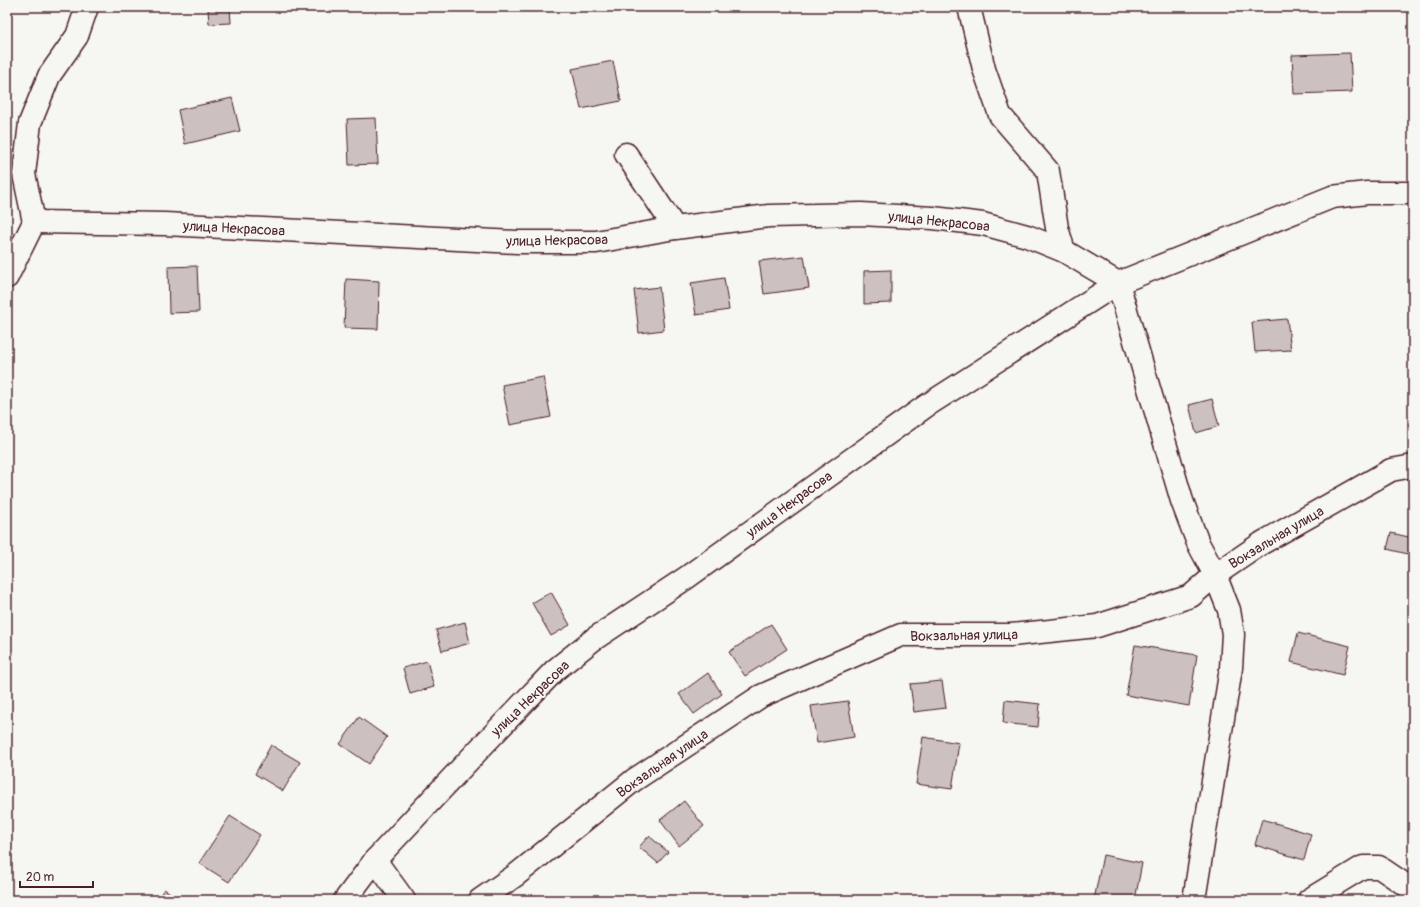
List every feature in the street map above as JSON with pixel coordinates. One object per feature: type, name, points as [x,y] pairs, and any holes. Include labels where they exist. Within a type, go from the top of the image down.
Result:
[{"type":"street","points":[[7,277],[34,222],[24,174],[30,123],[49,76],[77,36],[87,7]]},
{"type":"street","points":[[969,7],[984,69],[1000,115],[1048,171],[1057,228],[1064,251]]},
{"type":"street","points":[[626,154],[675,228]]},
{"type":"street","points":[[1194,900],[1231,668],[1233,634],[1229,610],[1215,575],[1198,543],[1182,502],[1118,283],[1332,197],[1367,193],[1413,192]]},
{"type":"street","name":"улица Некрасова","points":[[34,222],[165,224],[332,234],[517,242],[596,242],[675,228],[769,216],[861,214],[933,218],[983,224],[1028,236],[1064,251],[1118,283],[926,406],[686,578],[594,639],[555,670],[376,860],[345,900]]},
{"type":"street","name":"Вокзальная улица","points":[[480,900],[516,875],[634,780],[762,696],[901,635],[1011,635],[1096,626],[1191,596],[1215,575],[1262,543],[1391,470],[1413,466]]},
{"type":"street","points":[[376,860],[404,900]]},
{"type":"street","points":[[1309,900],[1363,867],[1379,867],[1413,890]]},
{"type":"building","points":[[230,7],[231,23],[209,24],[208,9]]},
{"type":"building","points":[[1350,53],[1352,92],[1294,94],[1292,55]]},
{"type":"building","points":[[613,61],[621,101],[581,109],[572,69]]},
{"type":"building","points":[[232,98],[240,131],[185,144],[178,110]]},
{"type":"building","points":[[376,118],[378,164],[349,165],[347,119]]},
{"type":"building","points":[[804,256],[809,288],[764,294],[759,261]]},
{"type":"building","points":[[197,266],[199,312],[169,313],[168,267]]},
{"type":"building","points":[[891,270],[891,303],[864,304],[864,271]]},
{"type":"building","points":[[724,278],[729,310],[696,315],[691,283]]},
{"type":"building","points":[[346,279],[379,281],[378,329],[344,328]]},
{"type":"building","points":[[659,287],[664,330],[639,333],[634,290]]},
{"type":"building","points":[[1287,319],[1291,350],[1255,352],[1252,322]]},
{"type":"building","points":[[543,377],[551,417],[510,425],[502,385]]},
{"type":"building","points":[[1212,399],[1219,426],[1196,433],[1189,405]]},
{"type":"building","points":[[1391,533],[1413,538],[1412,555],[1387,549]]},
{"type":"building","points":[[551,592],[570,625],[551,636],[532,603]]},
{"type":"building","points":[[465,622],[470,643],[442,651],[436,630]]},
{"type":"building","points":[[771,624],[787,649],[745,676],[729,652]]},
{"type":"building","points":[[1298,633],[1350,646],[1343,675],[1291,662]]},
{"type":"building","points":[[1135,645],[1197,655],[1189,706],[1126,695]]},
{"type":"building","points":[[427,661],[434,687],[410,694],[403,668]]},
{"type":"building","points":[[708,673],[722,694],[694,714],[679,694]]},
{"type":"building","points":[[942,681],[946,708],[914,712],[910,684]]},
{"type":"building","points":[[1005,700],[1040,704],[1038,727],[1003,723]]},
{"type":"building","points":[[848,701],[854,737],[817,743],[811,706]]},
{"type":"building","points":[[359,717],[387,737],[369,764],[340,744]]},
{"type":"building","points":[[923,737],[959,743],[952,789],[916,784]]},
{"type":"building","points":[[271,745],[300,762],[283,791],[255,774]]},
{"type":"building","points":[[684,801],[704,826],[679,846],[660,820]]},
{"type":"building","points":[[230,816],[260,835],[229,882],[199,863]]},
{"type":"building","points":[[1262,819],[1311,834],[1304,860],[1255,845]]},
{"type":"building","points":[[649,836],[668,852],[658,863],[639,847]]},
{"type":"building","points":[[1103,855],[1142,863],[1135,900],[1094,900]]},
{"type":"building","points":[[164,889],[181,900],[157,900]]}]
